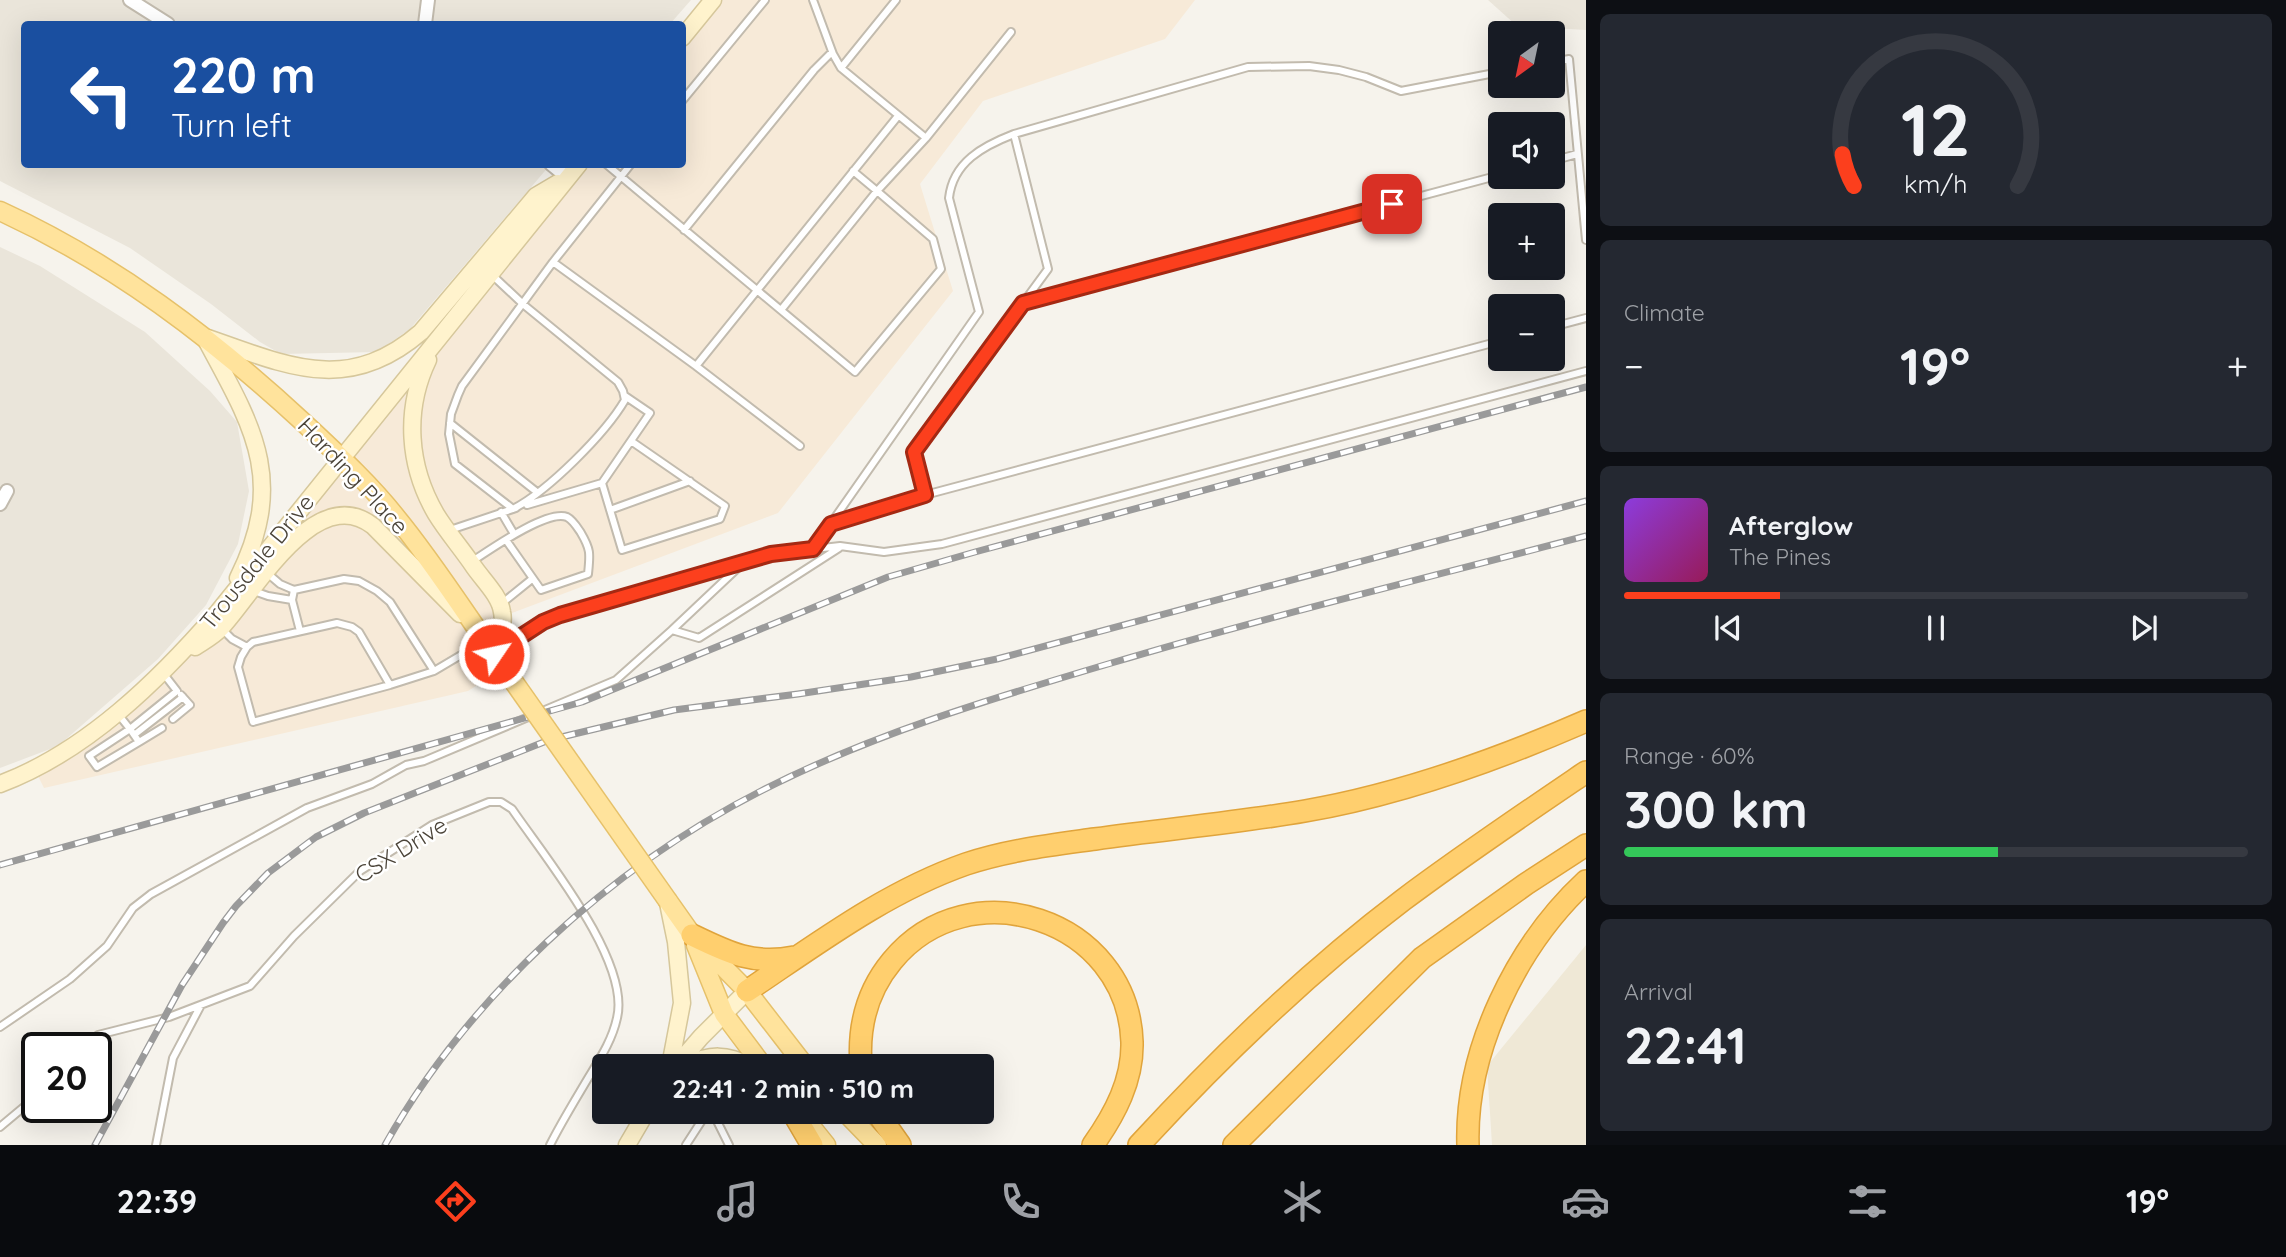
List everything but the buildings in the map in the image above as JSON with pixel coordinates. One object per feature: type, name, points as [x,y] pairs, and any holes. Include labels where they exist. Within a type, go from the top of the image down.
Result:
[{"type":"highway","points":[[747,991],[900,893],[940,874],[985,858],[1035,847],[1306,811],[1417,784],[1586,721]]},
{"type":"highway","points":[[1139,1145],[1194,1087],[1308,978],[1401,901],[1586,772]]},
{"type":"highway","points":[[1234,1145],[1422,958],[1586,845]]},
{"type":"highway","points":[[1468,1145],[1472,1084],[1490,1023],[1505,992],[1541,933],[1586,881]]},
{"type":"highway","points":[[861,1054],[867,1004],[887,967],[906,946],[941,923],[971,914],[1013,913],[1041,919],[1076,938],[1096,956],[1116,984],[1125,1006],[1132,1041],[1127,1080],[1118,1105],[1093,1145]]},
{"type":"highway","points":[[684,939],[756,960],[800,956]]},
{"type":"highway","points":[[800,1124],[812,1145]]},
{"type":"highway","points":[[885,1124],[900,1145]]},
{"type":"main road","name":"Harding Place","points":[[0,211],[105,267],[161,304],[290,410],[377,494],[398,518],[668,901],[684,939],[724,1014],[753,1054]]},
{"type":"main road","name":"Harding Place","points":[[684,939],[747,991],[796,1054]]},
{"type":"main road","points":[[809,1124],[826,1145]]},
{"type":"main road","points":[[857,1124],[877,1145]]},
{"type":"street","points":[[130,0],[162,21]]},
{"type":"street","points":[[425,21],[428,0]]},
{"type":"street","points":[[686,33],[713,0]]},
{"type":"street","points":[[205,338],[279,362],[318,369],[349,369],[379,360],[403,348],[421,332],[536,196],[567,177],[556,168]]},
{"type":"street","name":"Trousdale Drive","points":[[0,784],[57,754],[117,712],[216,627],[225,603],[261,568],[440,335],[575,168]]},
{"type":"street","points":[[216,627],[252,590],[261,568],[318,523],[345,515],[359,517],[373,526],[490,649],[502,623],[500,604],[437,515],[415,462],[411,436],[417,387],[440,335]]},
{"type":"street","points":[[205,338],[249,422],[261,467],[262,494],[256,530],[243,568],[225,603]]},
{"type":"street","points":[[0,504],[7,491]]},
{"type":"street","points":[[672,1054],[682,1003],[684,939]]},
{"type":"street","points":[[687,1054],[747,991]]},
{"type":"street","points":[[627,1145],[639,1124]]},
{"type":"lane","points":[[686,96],[765,0]]},
{"type":"lane","points":[[813,0],[832,52],[841,68],[926,138]]},
{"type":"lane","points":[[841,68],[896,0]]},
{"type":"lane","points":[[781,310],[1011,32]]},
{"type":"lane","points":[[684,230],[832,52]]},
{"type":"lane","points":[[1565,60],[1569,60],[1586,240]]},
{"type":"lane","points":[[813,549],[979,312],[950,206],[950,190],[959,170],[976,153],[1014,134],[1248,67],[1309,66],[1339,70],[1401,91],[1488,74]]},
{"type":"lane","points":[[696,366],[898,116]]},
{"type":"lane","points":[[925,495],[914,452],[1048,269],[1014,134]]},
{"type":"lane","points":[[1565,157],[1577,154]]},
{"type":"lane","points":[[611,168],[856,372],[941,269],[933,239],[853,171]]},
{"type":"lane","points":[[513,509],[455,464],[450,423],[454,403],[462,386],[553,262],[628,168]]},
{"type":"lane","points":[[1023,303],[1488,178]]},
{"type":"lane","points":[[553,262],[800,446]]},
{"type":"lane","points":[[448,530],[602,483],[650,413],[625,396],[618,383],[524,305],[490,273]]},
{"type":"lane","points":[[1565,324],[1586,318]]},
{"type":"lane","points":[[831,524],[925,495],[1488,344]]},
{"type":"lane","points":[[390,685],[359,632],[352,626],[337,623],[253,642],[241,657],[238,667],[253,722],[390,685],[434,671],[490,649],[560,615],[771,554],[840,547],[884,552],[942,544],[1586,372]]},
{"type":"lane","points":[[513,509],[538,493],[609,424],[625,396]]},
{"type":"lane","points":[[450,423],[538,493]]},
{"type":"lane","points":[[602,483],[622,550],[720,519],[725,506],[631,441]]},
{"type":"lane","points":[[610,510],[690,481]]},
{"type":"lane","points":[[501,512],[514,534]]},
{"type":"lane","points":[[471,562],[514,534],[554,516],[566,517],[575,524],[590,549],[588,574],[541,590],[506,540]]},
{"type":"lane","points":[[672,630],[699,638],[840,547]]},
{"type":"lane","points":[[0,1027],[70,979],[107,946],[133,908],[174,881],[307,808],[372,784],[406,765],[424,761],[616,680],[745,561]]},
{"type":"lane","points":[[261,568],[280,584],[294,590],[344,579],[359,581],[377,591],[390,602],[434,671]]},
{"type":"lane","points":[[500,604],[532,579]]},
{"type":"lane","points":[[252,590],[292,600]]},
{"type":"lane","points":[[294,590],[292,600],[300,631]]},
{"type":"lane","points":[[216,627],[247,647]]},
{"type":"lane","points":[[168,667],[177,691],[190,705],[173,719]]},
{"type":"lane","points":[[132,732],[177,691]]},
{"type":"lane","points":[[162,728],[97,767],[89,757],[183,697]]},
{"type":"lane","points":[[117,712],[139,742]]},
{"type":"lane","name":"CSX Drive","points":[[110,1032],[169,1017],[250,986],[294,936],[360,872],[432,825],[489,802],[501,802],[512,809],[583,911],[609,959],[620,997],[618,1017],[609,1043],[550,1145]]},
{"type":"lane","points":[[156,1145],[173,1058],[201,1005]]},
{"type":"lane","points":[[0,1127],[21,1109]]},
{"type":"lane","points":[[685,1145],[700,1124]]},
{"type":"lane","points":[[717,1124],[729,1145]]},
{"type":"shaded area","points":[[0,0],[691,0],[673,21],[21,21],[21,168],[547,168],[410,329],[377,352],[281,354],[260,342],[130,248],[0,181]]},
{"type":"shaded area","points":[[713,0],[1195,0],[1165,39],[983,101],[920,184],[953,291],[778,513],[475,627],[504,668],[468,691],[44,788],[34,768],[155,680],[577,168],[686,168],[686,33]]},
{"type":"shaded area","points":[[1488,0],[1586,0],[1586,30],[1565,29],[1565,21],[1511,21]]},
{"type":"shaded area","points":[[0,247],[40,266],[145,332],[210,391],[237,422],[249,491],[238,544],[206,605],[158,659],[58,746],[0,768]]},
{"type":"shaded area","points":[[1586,945],[1586,1145],[1492,1145],[1487,1066]]},
{"type":"railway","points":[[0,865],[582,702],[888,577],[1586,387]]},
{"type":"railway","points":[[95,1145],[182,985],[236,906],[268,873],[316,837],[364,813],[549,740],[674,710],[911,677],[997,659],[1586,501]]},
{"type":"railway","points":[[385,1145],[419,1090],[458,1038],[501,988],[548,941],[650,858],[705,822],[761,791],[888,735],[1019,691],[1227,630],[1586,536]]},
{"type":"route","points":[[494,654],[543,622],[560,615],[771,554],[813,549],[831,524],[925,495],[914,452],[1023,303],[1392,204]]}]
